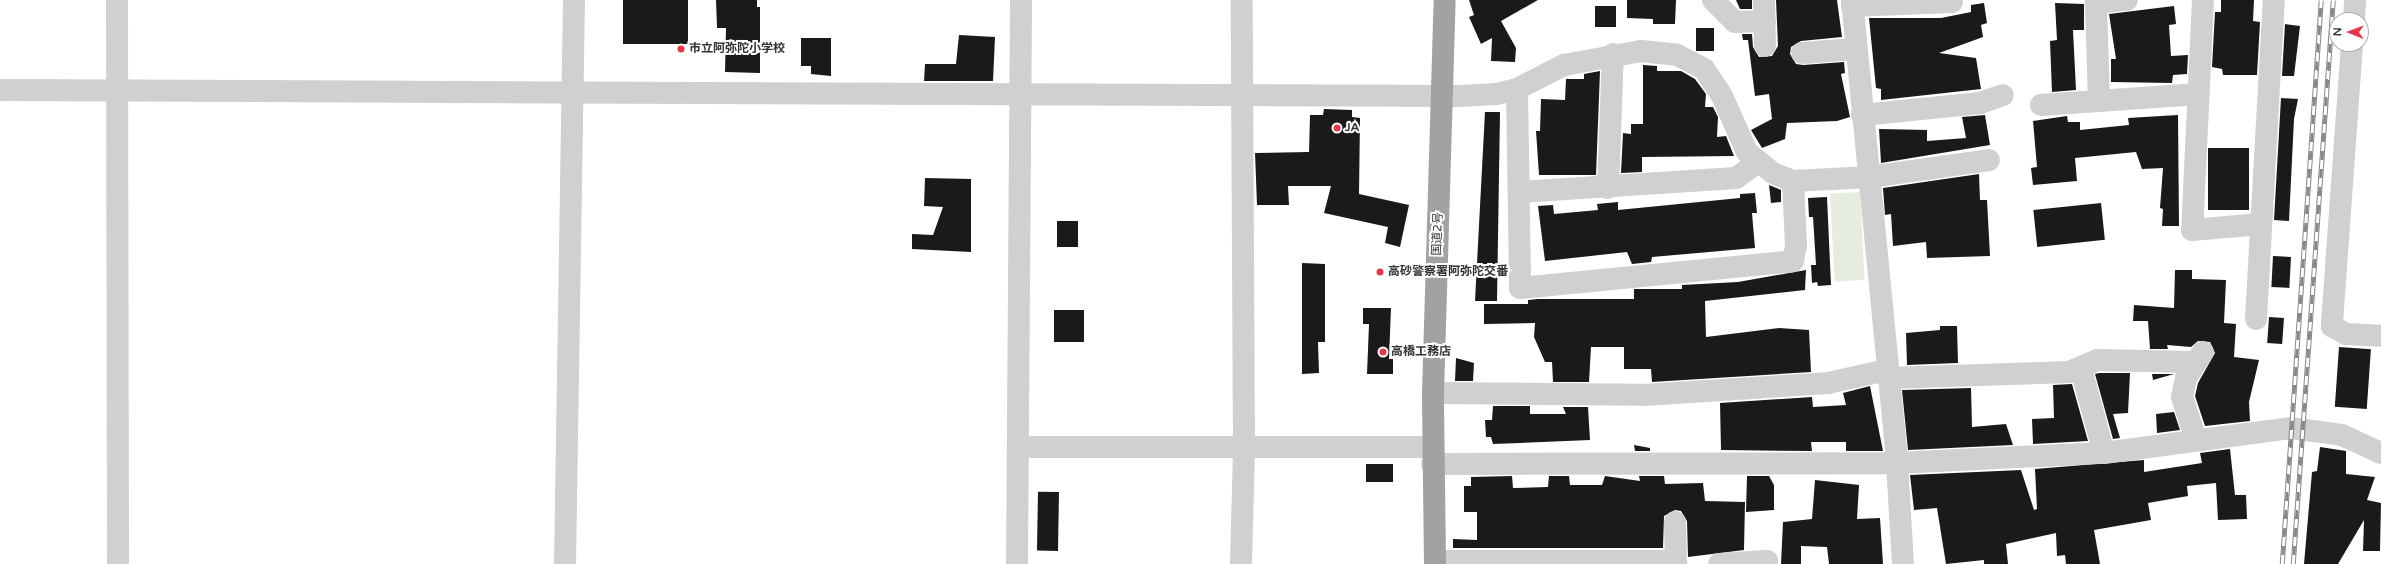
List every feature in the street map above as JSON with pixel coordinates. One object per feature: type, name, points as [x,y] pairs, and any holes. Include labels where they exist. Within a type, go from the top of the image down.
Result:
[{"type":"highway","name":"国道2号","points":[[1435,562],[1432,456],[1433,393],[1445,0]]},
{"type":"street","points":[[117,0],[118,564]]},
{"type":"street","points":[[565,564],[574,91],[574,0]]},
{"type":"street","points":[[1017,564],[1021,0]]},
{"type":"street","points":[[1241,564],[1244,447],[1245,95],[1242,0]]},
{"type":"street","points":[[1713,0],[1735,22],[1764,11],[1765,46]]},
{"type":"street","points":[[2098,101],[2096,3],[2127,0]]},
{"type":"street","points":[[2203,0],[2192,230],[2261,224]]},
{"type":"street","points":[[2256,319],[2274,0]]},
{"type":"street","points":[[2354,12],[2355,0]]},
{"type":"street","points":[[1903,564],[1897,463],[1887,374],[1870,177],[1855,49],[1852,3],[1952,2]]},
{"type":"street","points":[[1802,53],[1855,49]]},
{"type":"street","points":[[0,90],[574,91],[1021,95],[1496,94],[1517,89],[1564,65],[1613,54],[1642,51],[1677,56],[1704,69],[1722,96],[1747,152],[1758,162],[1793,181],[1870,177],[1989,160]]},
{"type":"street","points":[[2351,52],[2332,326],[2346,334],[2381,336]]},
{"type":"street","points":[[1608,188],[1613,54]]},
{"type":"street","points":[[1517,89],[1520,192],[1520,288],[1793,261],[1796,245],[1793,181]]},
{"type":"street","points":[[2041,105],[2199,94]]},
{"type":"street","points":[[1862,115],[1980,103],[2003,95]]},
{"type":"street","points":[[1520,192],[1608,188],[1736,178],[1758,162]]},
{"type":"street","points":[[1433,393],[1644,396],[1828,383],[1887,374],[2081,369],[2097,360],[2199,357],[2182,397],[2196,440]]},
{"type":"street","points":[[2081,369],[2104,452]]},
{"type":"street","points":[[1018,447],[1244,447],[1432,456],[1897,463],[2104,452],[2259,430],[2316,429],[2342,435],[2381,453]]},
{"type":"street","points":[[1435,562],[1676,564],[1675,522]]},
{"type":"street","points":[[1719,564],[1767,561],[1767,564]]},
{"type":"shaded area","points":[[1860,192],[1865,280],[1835,281],[1830,194]]},
{"type":"building","points":[[623,0],[688,0],[688,44],[623,44]]},
{"type":"building","points":[[716,0],[757,0],[757,7],[760,7],[760,73],[725,72],[726,28],[717,28]]},
{"type":"building","points":[[1469,0],[1538,0],[1501,21],[1516,48],[1515,62],[1491,61],[1492,38],[1481,44],[1469,17],[1474,15]]},
{"type":"building","points":[[1627,0],[1676,0],[1675,24],[1653,24],[1653,19],[1627,18]]},
{"type":"building","points":[[1736,0],[1752,0],[1752,9],[1740,9]]},
{"type":"building","points":[[1776,0],[1837,0],[1842,37],[1801,41],[1791,47],[1790,54],[1796,64],[1803,65],[1844,62],[1845,73],[1841,74],[1850,117],[1837,121],[1787,123],[1785,139],[1762,148],[1751,130],[1772,119],[1769,94],[1755,96],[1748,40],[1743,40],[1742,34],[1752,34],[1753,47],[1759,57],[1772,56],[1778,46]]},
{"type":"building","points":[[2221,0],[2254,0],[2253,21],[2260,22],[2257,75],[2223,75],[2222,69],[2212,67],[2215,12],[2221,12]]},
{"type":"building","points":[[1984,3],[1987,23],[1981,25],[1983,37],[1939,53],[1976,58],[1981,89],[1881,100],[1881,89],[1876,88],[1869,18],[1941,18],[1971,12],[1971,5]]},
{"type":"building","points":[[2055,3],[2084,4],[2084,30],[2073,30],[2076,90],[2052,92],[2050,41],[2057,40]]},
{"type":"building","points":[[1595,6],[1616,6],[1616,27],[1595,27]]},
{"type":"building","points":[[2174,6],[2176,24],[2169,25],[2171,56],[2188,55],[2187,74],[2173,75],[2172,83],[2111,82],[2111,59],[2116,59],[2109,14]]},
{"type":"building","points":[[2285,24],[2300,26],[2294,76],[2282,76]]},
{"type":"building","points":[[1696,28],[1714,28],[1714,51],[1696,51]]},
{"type":"building","points":[[959,35],[995,37],[993,81],[924,81],[925,64],[956,64]]},
{"type":"building","points":[[801,38],[831,38],[831,76],[811,74],[811,66],[801,66]]},
{"type":"building","points":[[1643,65],[1657,66],[1657,71],[1681,71],[1695,79],[1706,94],[1705,107],[1713,107],[1718,117],[1717,137],[1726,136],[1734,156],[1642,157],[1642,172],[1621,173],[1623,133],[1631,134],[1631,124],[1643,124]]},
{"type":"building","points":[[1600,71],[1596,175],[1539,175],[1536,131],[1540,131],[1541,99],[1565,100],[1566,79],[1584,79],[1584,74]]},
{"type":"building","points":[[2281,98],[2298,99],[2294,119],[2289,221],[2274,220]]},
{"type":"building","points":[[1324,109],[1352,110],[1352,117],[1360,118],[1359,194],[1409,205],[1400,247],[1385,243],[1388,227],[1324,213],[1331,186],[1288,186],[1289,205],[1257,205],[1255,153],[1309,152],[1310,115],[1323,115]]},
{"type":"building","points":[[1485,112],[1500,112],[1497,301],[1475,301]]},
{"type":"building","points":[[1985,115],[1990,145],[1881,163],[1879,129],[1927,130],[1927,141],[1966,138],[1962,117]]},
{"type":"building","points":[[2178,115],[2179,226],[2162,226],[2163,209],[2160,208],[2163,168],[2142,169],[2136,152],[2075,158],[2077,181],[2033,185],[2031,168],[2037,167],[2033,121],[2067,116],[2068,122],[2080,122],[2080,130],[2129,125],[2128,118]]},
{"type":"building","points":[[2208,148],[2249,148],[2249,210],[2208,210]]},
{"type":"building","points":[[1979,174],[1980,200],[1987,200],[1990,256],[1927,258],[1926,242],[1893,246],[1891,214],[1885,215],[1883,188]]},
{"type":"building","points":[[925,178],[971,179],[971,252],[912,249],[912,234],[933,235],[943,207],[924,206]]},
{"type":"building","points":[[1769,185],[1781,190],[1781,202],[1771,203]]},
{"type":"building","points":[[1755,193],[1757,213],[1752,213],[1755,248],[1652,257],[1651,262],[1632,264],[1627,252],[1545,261],[1538,206],[1553,205],[1554,214],[1598,210],[1597,204],[1618,202],[1618,210],[1740,198],[1740,194]]},
{"type":"building","points":[[1827,197],[1831,285],[1818,286],[1817,282],[1812,283],[1811,265],[1816,265],[1813,217],[1809,217],[1808,198]]},
{"type":"building","points":[[2101,203],[2105,240],[2037,247],[2033,210]]},
{"type":"building","points":[[1057,221],[1078,221],[1078,247],[1057,247]]},
{"type":"building","points":[[2273,256],[2291,257],[2289,288],[2271,287]]},
{"type":"building","points":[[1302,263],[1325,264],[1325,342],[1318,342],[1319,373],[1302,374]]},
{"type":"building","points":[[1806,270],[1805,290],[1705,301],[1706,337],[1779,328],[1809,330],[1811,372],[1652,382],[1651,369],[1624,369],[1624,347],[1591,347],[1589,382],[1553,382],[1552,362],[1545,362],[1534,337],[1535,323],[1484,324],[1484,304],[1528,304],[1528,300],[1538,299],[1634,299],[1634,289],[1682,289],[1682,285],[1738,282]]},
{"type":"building","points":[[2175,270],[2192,270],[2192,279],[2226,280],[2224,323],[2236,324],[2234,357],[2259,360],[2249,402],[2250,421],[2205,426],[2195,396],[2198,383],[2215,353],[2210,342],[2198,341],[2191,347],[2167,345],[2168,349],[2150,349],[2148,321],[2133,321],[2134,305],[2174,308]]},
{"type":"building","points":[[1363,308],[1391,308],[1389,359],[1393,359],[1393,374],[1367,374],[1369,324],[1363,324]]},
{"type":"building","points":[[1054,310],[1084,310],[1084,342],[1054,342]]},
{"type":"building","points":[[2269,317],[2284,318],[2282,344],[2267,343]]},
{"type":"building","points":[[1940,326],[1957,326],[1958,363],[1907,365],[1906,333],[1940,330]]},
{"type":"building","points":[[2339,347],[2371,349],[2367,409],[2335,407]]},
{"type":"building","points":[[1456,358],[1474,363],[1473,381],[1455,381]]},
{"type":"building","points":[[2130,373],[2128,413],[2113,414],[2120,438],[2113,439],[2095,374]]},
{"type":"building","points":[[2152,374],[2174,374],[2153,380]]},
{"type":"building","points":[[2072,384],[2088,441],[2033,444],[2032,419],[2054,418],[2053,385]]},
{"type":"building","points":[[1870,386],[1883,451],[1846,451],[1846,442],[1811,442],[1812,451],[1721,450],[1720,403],[1812,397],[1813,407],[1846,405],[1843,393]]},
{"type":"building","points":[[1971,388],[1972,427],[2006,424],[2013,445],[1908,450],[1902,390]]},
{"type":"building","points":[[1493,406],[1530,406],[1530,414],[1566,414],[1563,407],[1588,407],[1590,440],[1493,444],[1491,437],[1486,437],[1485,420],[1492,420]]},
{"type":"building","points":[[2174,412],[2180,430],[2157,433],[2156,414]]},
{"type":"building","points":[[1634,445],[1650,448],[1650,451],[1635,451]]},
{"type":"building","points":[[2320,447],[2346,451],[2346,474],[2375,477],[2367,500],[2381,503],[2380,551],[2363,551],[2364,520],[2338,564],[2304,564],[2312,472],[2317,471]]},
{"type":"building","points":[[2230,449],[2235,495],[2246,495],[2247,519],[2218,520],[2216,483],[2187,486],[2188,496],[2148,503],[2151,520],[2094,530],[2100,564],[2066,564],[2065,555],[2057,556],[2056,533],[2006,544],[2008,564],[1984,564],[1984,560],[1946,564],[1937,508],[1914,510],[1910,475],[2021,470],[2034,510],[2037,509],[2035,469],[2144,460],[2144,472],[2202,463],[2200,453]]},
{"type":"building","points":[[1366,464],[1393,464],[1393,482],[1366,482]]},
{"type":"building","points":[[1512,476],[1513,488],[1548,487],[1549,476],[1569,476],[1570,485],[1602,485],[1605,476],[1640,481],[1639,476],[1664,476],[1665,484],[1703,483],[1705,501],[1745,502],[1744,550],[1688,557],[1687,521],[1681,511],[1675,510],[1664,516],[1663,548],[1453,548],[1453,539],[1477,540],[1477,512],[1464,512],[1464,486],[1471,486],[1471,477]]},
{"type":"building","points":[[1747,476],[1769,476],[1774,485],[1774,510],[1746,512]]},
{"type":"building","points":[[1815,480],[1859,485],[1857,519],[1880,518],[1883,564],[1829,564],[1827,547],[1801,546],[1801,564],[1781,564],[1783,522],[1812,519]]},
{"type":"building","points":[[1038,492],[1059,492],[1058,551],[1037,551]]},
{"type":"railway","points":[[2282,564],[2321,0]]},
{"type":"railway","points":[[2293,564],[2333,0]]},
{"type":"place","name":"市立阿弥陀小学校","points":[[681,49]]},
{"type":"place","name":"JA","points":[[1337,128]]},
{"type":"place","name":"高砂警察署阿弥陀交番","points":[[1380,272]]},
{"type":"place","name":"高橋工務店","points":[[1383,352]]}]
